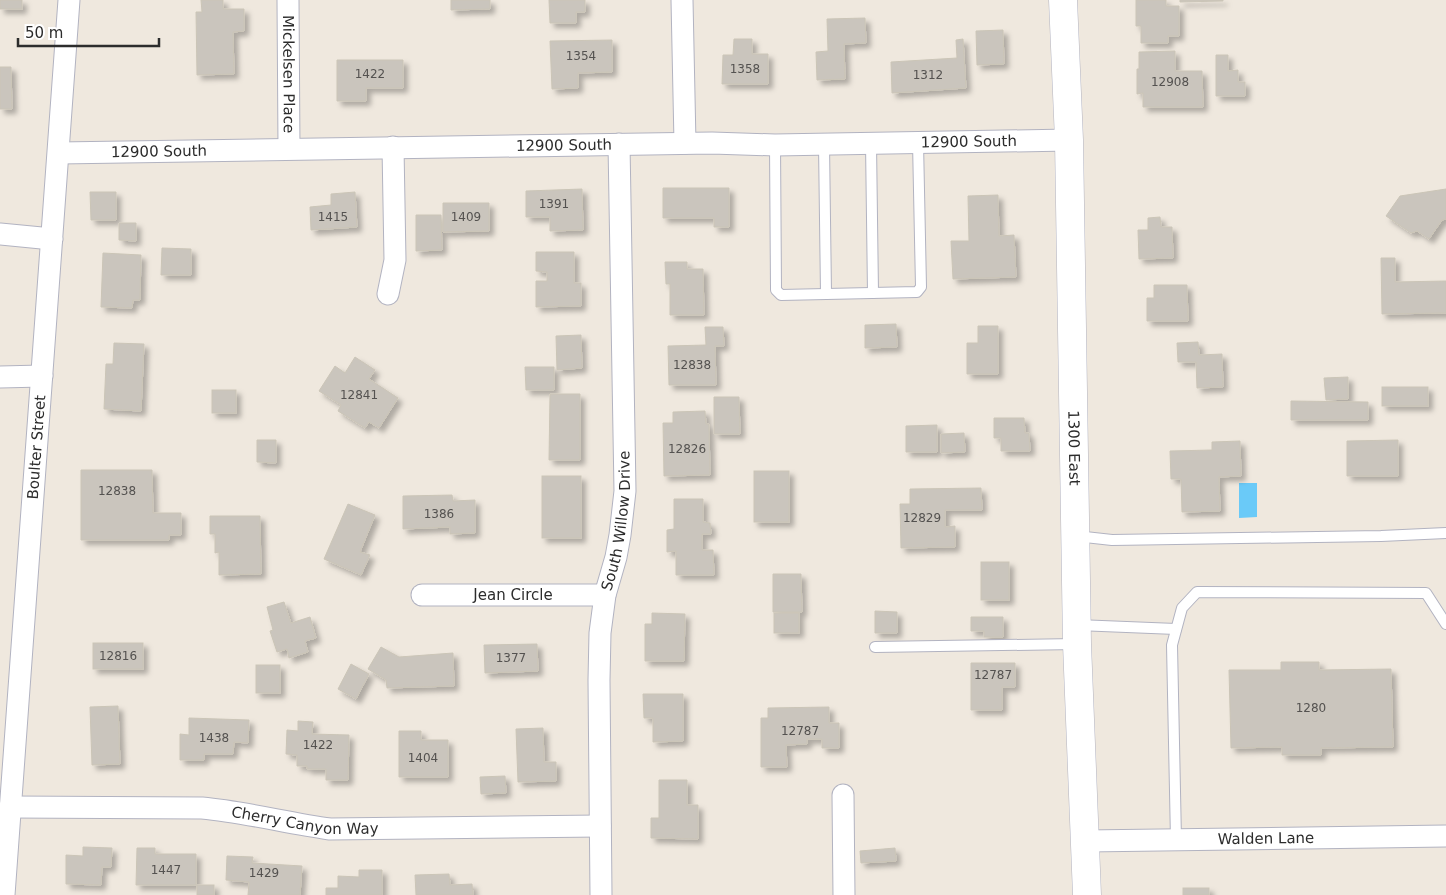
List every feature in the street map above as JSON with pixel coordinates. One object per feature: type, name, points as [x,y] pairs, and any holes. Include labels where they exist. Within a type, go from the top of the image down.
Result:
[{"type":"main road","name":"1300 East","points":[[1063,0],[1069,140],[1077,635],[1086,841],[1086,895]]},
{"type":"street","name":"Boulter Street","points":[[4,895],[69,0]]},
{"type":"street","name":"Mickelsen Place","points":[[288,0],[288,148]]},
{"type":"street","points":[[682,0],[685,143]]},
{"type":"street","name":"12900 South","points":[[59,153],[288,148],[685,143],[775,145],[1069,140]]},
{"type":"street","name":"South Willow Drive","points":[[601,895],[599,680],[601,621],[605,595],[616,557],[625,491],[620,144]]},
{"type":"street","points":[[388,294],[395,260],[393,147]]},
{"type":"street","points":[[0,234],[52,239]]},
{"type":"street","points":[[0,377],[42,376]]},
{"type":"street","name":"Jean Circle","points":[[422,595],[605,595]]},
{"type":"street","points":[[843,795],[844,895]]},
{"type":"street","name":"Cherry Canyon Way","points":[[10,807],[202,808],[226,810],[330,829],[600,826]]},
{"type":"street","name":"Walden Lane","points":[[1086,841],[1446,836]]},
{"type":"lane","points":[[775,145],[776,290],[781,295],[917,292],[921,287],[918,142]]},
{"type":"lane","points":[[872,143],[873,293]]},
{"type":"lane","points":[[824,144],[826,294]]},
{"type":"lane","points":[[1075,536],[1112,540],[1382,536],[1446,533]]},
{"type":"lane","points":[[1176,840],[1172,645],[1182,608],[1197,592],[1426,593],[1446,624]]},
{"type":"lane","points":[[875,647],[1176,629]]},
{"type":"water","points":[[1239,483],[1257,483],[1257,517],[1239,518]]},
{"type":"building","points":[[0,0],[22,0],[22,9],[0,9]]},
{"type":"building","points":[[201,0],[223,0],[223,9],[244,9],[244,31],[233,32],[234,74],[197,75],[196,12],[202,12]]},
{"type":"building","points":[[451,0],[490,0],[490,9],[451,10]]},
{"type":"building","points":[[549,0],[585,0],[585,12],[576,12],[576,23],[550,23]]},
{"type":"building","points":[[1136,0],[1166,0],[1166,6],[1179,6],[1179,36],[1168,36],[1168,43],[1141,43],[1141,26],[1136,26]]},
{"type":"building","points":[[1180,0],[1223,0],[1223,1],[1180,2]]},
{"type":"building","points":[[865,18],[866,43],[844,44],[845,79],[817,80],[816,52],[828,51],[827,19]]},
{"type":"building","points":[[1003,30],[1004,64],[977,65],[976,31]]},
{"type":"building","points":[[734,39],[752,39],[752,54],[768,54],[768,84],[722,84],[723,55],[733,55]]},
{"type":"building","points":[[963,39],[966,88],[892,93],[891,62],[957,58],[956,40]]},
{"type":"building","points":[[612,40],[612,72],[578,73],[578,88],[552,89],[550,41]]},
{"type":"building","points":[[1175,51],[1175,71],[1202,71],[1203,107],[1143,107],[1143,93],[1137,94],[1139,52]]},
{"type":"building","points":[[1216,55],[1228,55],[1228,71],[1238,70],[1238,82],[1245,82],[1245,96],[1216,96]]},
{"type":"building","points":[[337,60],[403,60],[403,88],[366,88],[366,101],[337,101]]},
{"type":"building","points":[[0,67],[11,67],[12,109],[0,109]]},
{"type":"building","points":[[663,188],[729,188],[729,227],[714,227],[714,218],[663,218]]},
{"type":"building","points":[[582,189],[583,230],[550,231],[550,217],[526,217],[526,191]]},
{"type":"building","points":[[1446,189],[1446,219],[1442,220],[1429,239],[1417,231],[1411,233],[1386,216],[1400,196]]},
{"type":"building","points":[[90,192],[116,192],[116,220],[91,220]]},
{"type":"building","points":[[355,192],[357,227],[311,230],[310,207],[331,205],[331,194]]},
{"type":"building","points":[[998,195],[999,236],[1014,235],[1016,277],[953,279],[951,241],[969,241],[968,196]]},
{"type":"building","points":[[443,203],[489,203],[489,231],[443,232]]},
{"type":"building","points":[[416,215],[441,215],[442,250],[416,251]]},
{"type":"building","points":[[1160,217],[1161,227],[1172,227],[1173,258],[1139,259],[1138,230],[1148,230],[1148,218]]},
{"type":"building","points":[[119,223],[136,223],[136,241],[119,240]]},
{"type":"building","points":[[162,248],[191,249],[191,275],[161,275]]},
{"type":"building","points":[[536,252],[574,252],[574,283],[581,283],[581,306],[536,307],[536,281],[547,281],[547,272],[536,271]]},
{"type":"building","points":[[103,253],[141,255],[140,300],[133,300],[132,308],[101,307]]},
{"type":"building","points":[[1381,258],[1395,258],[1395,282],[1446,281],[1446,313],[1382,314]]},
{"type":"building","points":[[665,262],[687,262],[687,269],[703,269],[704,315],[670,315],[670,284],[666,284]]},
{"type":"building","points":[[1154,285],[1187,285],[1188,321],[1147,321],[1147,298],[1154,298]]},
{"type":"building","points":[[896,324],[897,347],[865,348],[865,325]]},
{"type":"building","points":[[978,326],[998,326],[998,374],[967,374],[967,343],[978,343]]},
{"type":"building","points":[[705,327],[723,327],[724,346],[715,346],[716,385],[669,385],[668,346],[706,345]]},
{"type":"building","points":[[581,335],[582,368],[557,370],[556,336]]},
{"type":"building","points":[[1198,342],[1199,355],[1222,354],[1223,387],[1197,388],[1196,362],[1178,362],[1177,343]]},
{"type":"building","points":[[114,343],[144,344],[141,411],[104,409],[106,364],[113,364]]},
{"type":"building","points":[[355,357],[375,370],[369,379],[398,398],[379,428],[369,422],[365,428],[338,411],[341,405],[319,391],[335,366],[345,373]]},
{"type":"building","points":[[525,367],[554,367],[554,390],[526,390]]},
{"type":"building","points":[[1348,377],[1348,399],[1326,400],[1324,378]]},
{"type":"building","points":[[1382,387],[1428,387],[1428,406],[1382,406]]},
{"type":"building","points":[[212,390],[236,390],[236,413],[212,413]]},
{"type":"building","points":[[550,394],[580,394],[580,460],[549,460]]},
{"type":"building","points":[[714,397],[739,397],[740,434],[714,434]]},
{"type":"building","points":[[1291,401],[1368,402],[1368,420],[1291,420]]},
{"type":"building","points":[[705,411],[706,424],[709,424],[710,475],[664,476],[663,423],[673,423],[673,412]]},
{"type":"building","points":[[994,418],[1024,418],[1025,433],[1029,433],[1030,451],[1001,451],[1001,438],[994,438]]},
{"type":"building","points":[[937,425],[937,452],[906,452],[906,426]]},
{"type":"building","points":[[964,433],[965,452],[941,453],[941,434]]},
{"type":"building","points":[[257,440],[276,440],[276,463],[257,462]]},
{"type":"building","points":[[1398,440],[1398,476],[1347,476],[1347,441]]},
{"type":"building","points":[[1240,441],[1241,476],[1219,477],[1220,511],[1182,512],[1181,479],[1171,479],[1170,451],[1212,450],[1212,442]]},
{"type":"building","points":[[81,470],[152,470],[153,513],[181,513],[181,535],[169,535],[169,540],[81,540]]},
{"type":"building","points":[[754,471],[789,471],[789,522],[754,522]]},
{"type":"building","points":[[542,476],[581,476],[581,538],[542,538]]},
{"type":"building","points":[[981,488],[982,510],[945,510],[945,527],[955,526],[955,547],[901,548],[900,504],[910,504],[910,489]]},
{"type":"building","points":[[452,495],[453,501],[475,500],[475,533],[450,534],[450,527],[403,529],[403,496]]},
{"type":"building","points":[[674,499],[703,499],[703,522],[710,523],[711,534],[702,534],[702,550],[713,550],[714,575],[676,575],[676,551],[667,552],[667,530],[674,529]]},
{"type":"building","points":[[348,504],[375,515],[360,552],[370,555],[361,575],[324,559]]},
{"type":"building","points":[[210,516],[260,516],[261,574],[219,575],[219,552],[215,553],[215,534],[210,534]]},
{"type":"building","points":[[981,562],[1009,562],[1009,600],[981,600]]},
{"type":"building","points":[[773,574],[801,574],[802,612],[773,612]]},
{"type":"building","points":[[284,602],[291,623],[310,617],[316,638],[305,641],[308,652],[289,658],[287,649],[277,652],[270,631],[273,630],[267,607]]},
{"type":"building","points":[[875,611],[897,612],[897,633],[875,633]]},
{"type":"building","points":[[652,613],[685,614],[684,661],[645,661],[645,624],[652,624]]},
{"type":"building","points":[[774,613],[799,613],[799,633],[774,633]]},
{"type":"building","points":[[971,617],[1003,617],[1003,637],[984,637],[984,631],[971,631]]},
{"type":"building","points":[[93,643],[143,643],[143,669],[93,669]]},
{"type":"building","points":[[537,644],[538,671],[485,673],[484,645]]},
{"type":"building","points":[[381,647],[399,657],[453,653],[454,686],[387,688],[386,680],[368,669]]},
{"type":"building","points":[[1281,662],[1319,662],[1319,670],[1391,669],[1393,747],[1321,748],[1321,755],[1282,755],[1282,747],[1231,748],[1229,670],[1281,670]]},
{"type":"building","points":[[971,663],[1015,663],[1015,687],[1002,687],[1002,710],[971,710]]},
{"type":"building","points":[[351,664],[369,674],[356,699],[338,689]]},
{"type":"building","points":[[256,665],[280,665],[280,693],[256,693]]},
{"type":"building","points":[[643,694],[683,694],[683,741],[653,742],[653,718],[644,718]]},
{"type":"building","points":[[118,706],[120,764],[92,765],[90,707]]},
{"type":"building","points":[[829,707],[829,723],[839,723],[839,748],[822,748],[822,739],[807,739],[807,744],[786,745],[787,767],[761,767],[761,718],[768,718],[768,708]]},
{"type":"building","points":[[189,718],[249,720],[248,743],[234,742],[233,754],[204,754],[204,760],[180,760],[180,734],[189,735]]},
{"type":"building","points":[[298,721],[313,722],[312,734],[349,735],[348,780],[326,780],[326,769],[307,769],[307,766],[297,766],[297,755],[286,754],[287,730],[298,731]]},
{"type":"building","points":[[543,728],[544,762],[556,762],[556,781],[518,782],[516,729]]},
{"type":"building","points":[[399,731],[421,731],[421,740],[448,740],[448,777],[399,777]]},
{"type":"building","points":[[505,776],[506,793],[481,794],[480,777]]},
{"type":"building","points":[[659,780],[687,780],[687,805],[698,805],[698,839],[651,838],[651,818],[659,818]]},
{"type":"building","points":[[83,847],[112,848],[111,867],[102,867],[101,885],[66,884],[66,855],[83,856]]},
{"type":"building","points":[[137,848],[155,848],[155,854],[196,854],[196,885],[136,885]]},
{"type":"building","points":[[895,848],[896,861],[861,863],[860,851]]},
{"type":"building","points":[[227,856],[253,857],[252,863],[302,866],[300,895],[248,895],[249,882],[226,880]]},
{"type":"building","points":[[359,870],[382,870],[382,895],[326,895],[326,888],[338,888],[338,876],[359,877]]},
{"type":"building","points":[[449,874],[450,885],[472,884],[473,895],[416,895],[415,875]]},
{"type":"building","points":[[197,885],[214,885],[214,895],[197,895]]},
{"type":"building","points":[[1183,888],[1209,888],[1209,895],[1183,895]]}]
